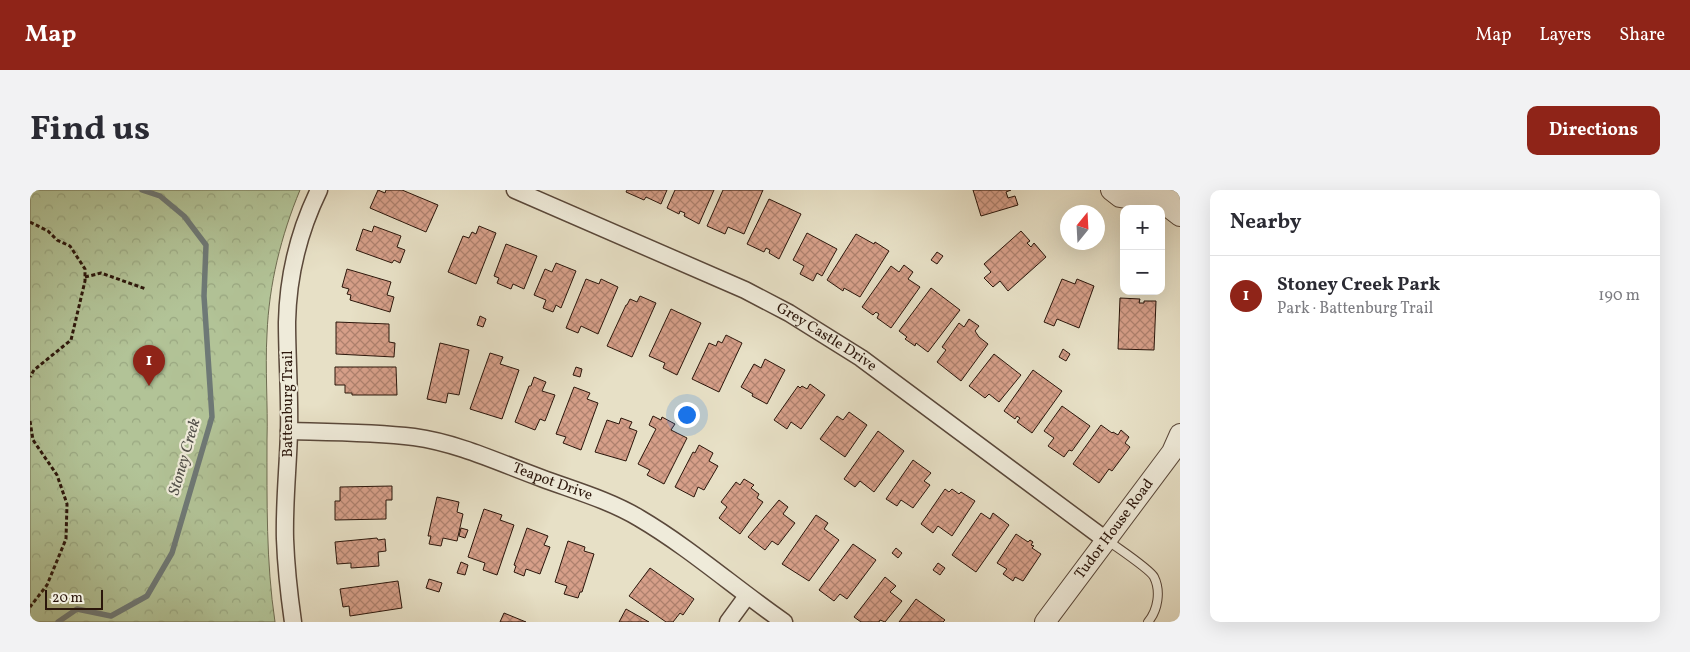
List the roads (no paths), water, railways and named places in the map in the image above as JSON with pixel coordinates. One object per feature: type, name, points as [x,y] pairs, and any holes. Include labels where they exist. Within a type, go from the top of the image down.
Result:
[{"type":"street","name":"Battenburg Trail","points":[[293,622],[288,587],[285,537],[289,431],[287,321],[292,274],[308,214],[319,190]]},
{"type":"street","name":"Grey Castle Drive","points":[[515,190],[737,286],[789,313],[861,358],[1106,540]]},
{"type":"street","points":[[1110,190],[1120,197],[1138,200],[1180,196]]},
{"type":"street","points":[[1145,200],[1167,206],[1180,216]]},
{"type":"street","name":"Teapot Drive","points":[[289,431],[397,436],[457,447],[600,500],[636,516],[666,534],[784,622]]},
{"type":"street","name":"Tudor House Road","points":[[1045,622],[1172,452],[1180,434]]},
{"type":"street","points":[[728,622],[747,596]]},
{"type":"lane","points":[[1106,540],[1153,575],[1158,588],[1157,604],[1154,614],[1148,622]]},
{"type":"waterway","name":"Stoney Creek","points":[[58,622],[77,609],[111,616],[147,596],[172,553],[212,417],[204,296],[206,245],[184,216],[160,196],[142,190]]},
{"type":"place","name":"Stoney Creek Park","points":[[149,386]]}]
